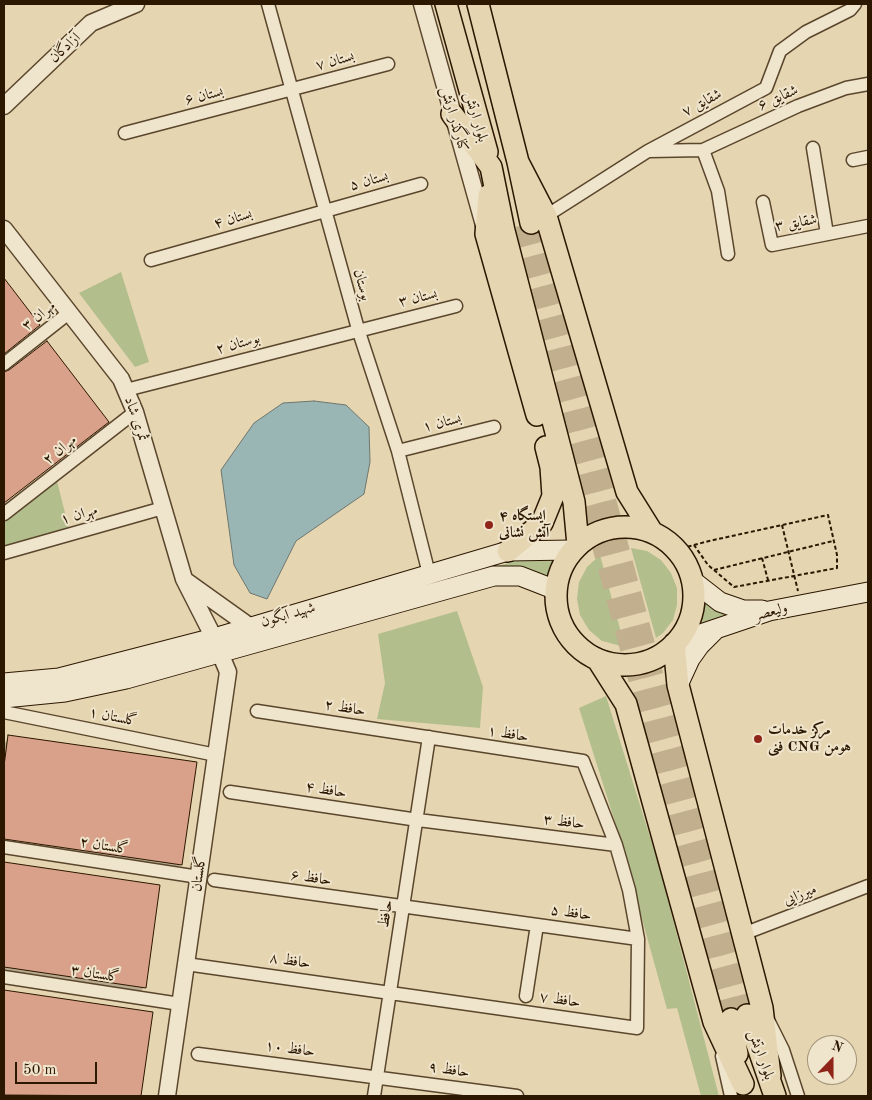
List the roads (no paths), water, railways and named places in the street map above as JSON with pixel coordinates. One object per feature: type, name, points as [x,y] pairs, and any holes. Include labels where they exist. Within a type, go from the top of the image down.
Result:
[{"type":"highway","name":"بلوار ارتش","points":[[446,4],[491,167],[531,222]]},
{"type":"highway","name":"بلوار ارتش","points":[[482,8],[531,222]]},
{"type":"highway","points":[[452,114],[491,167],[504,231],[574,502],[575,548]]},
{"type":"highway","points":[[491,167],[486,234],[551,467],[553,496],[542,523],[508,551]]},
{"type":"highway","points":[[531,222],[627,492],[652,532]]},
{"type":"highway","points":[[624,527],[652,532],[670,544],[685,547],[684,561],[692,581],[694,602],[689,623],[676,643],[654,659],[640,664],[626,665],[598,660],[579,648],[565,631],[557,611],[556,590],[561,569],[575,548],[596,533],[609,528],[624,527]]},
{"type":"highway","points":[[676,643],[678,685],[743,934],[738,1016],[740,1092]]},
{"type":"highway","points":[[598,660],[626,704],[738,1016]]},
{"type":"highway","name":"بلوار ارتش","points":[[738,1016],[770,1076],[775,1096]]},
{"type":"main road","name":"شهید آبگون","points":[[4,698],[65,692],[126,679],[217,645],[249,626],[508,551],[575,548]]},
{"type":"main road","name":"شهید آبگون","points":[[4,683],[59,678],[348,617],[494,576],[520,576],[556,590]]},
{"type":"main road","points":[[692,581],[720,602],[743,610],[769,611]]},
{"type":"main road","name":"ولیعصر","points":[[676,643],[769,611],[868,592]]},
{"type":"main road","points":[[343,599],[348,617]]},
{"type":"main road","points":[[678,685],[700,644],[716,629]]},
{"type":"street","name":"آزادگان","points":[[4,106],[92,23],[136,4]]},
{"type":"street","name":"بوستان","points":[[268,4],[358,329],[398,451],[428,574]]},
{"type":"street","name":"کنارگذر ارتش","points":[[422,4],[486,234]]},
{"type":"street","name":"شقایق ۷","points":[[531,222],[648,151],[766,88],[780,51],[806,32],[850,10],[855,4]]},
{"type":"street","name":"بستان ۷","points":[[292,90],[388,64]]},
{"type":"street","name":"شقایق ۶","points":[[703,150],[798,106],[846,88],[868,84]]},
{"type":"street","name":"بستان ۶","points":[[125,133],[292,90]]},
{"type":"street","points":[[812,148],[827,234]]},
{"type":"street","points":[[648,151],[703,150],[718,192],[728,254]]},
{"type":"street","points":[[853,160],[868,157]]},
{"type":"street","name":"بستان ۵","points":[[325,210],[421,184]]},
{"type":"street","name":"شقایق ۳","points":[[763,202],[772,245],[868,226]]},
{"type":"street","name":"بستان ۴","points":[[151,260],[325,210]]},
{"type":"street","name":"ثمری شاد","points":[[4,228],[121,379],[135,412],[184,579],[217,645]]},
{"type":"street","name":"بستان ۳","points":[[358,329],[456,306]]},
{"type":"street","name":"مهران ۳","points":[[4,364],[70,312]]},
{"type":"street","name":"بوستان ۲","points":[[126,390],[358,329]]},
{"type":"street","name":"مهران ۲","points":[[4,514],[135,412]]},
{"type":"street","name":"بستان ۱","points":[[398,451],[494,427]]},
{"type":"street","name":"۱ مهران","points":[[4,553],[163,508]]},
{"type":"street","points":[[184,579],[249,626]]},
{"type":"street","name":"گلستان","points":[[167,1096],[186,964],[206,878],[216,754],[228,672],[217,645]]},
{"type":"street","name":"حافظ ۲","points":[[257,711],[429,737]]},
{"type":"street","name":"گلستان ۱","points":[[4,712],[216,754]]},
{"type":"street","name":"حافظ ۱","points":[[429,737],[583,761]]},
{"type":"street","name":"حافظ","points":[[374,1096],[418,820],[429,737]]},
{"type":"street","name":"حافظ ۳","points":[[418,820],[616,845],[583,761]]},
{"type":"street","name":"حافظ ۴","points":[[230,792],[418,820]]},
{"type":"street","points":[[616,845],[629,890],[638,938]]},
{"type":"street","name":"گلستان ۲","points":[[4,847],[206,878]]},
{"type":"street","name":"حافظ ۶","points":[[206,878],[404,908]]},
{"type":"street","name":"میرزایی","points":[[743,934],[868,886]]},
{"type":"street","name":"حافظ ۵","points":[[404,908],[638,938]]},
{"type":"street","points":[[526,996],[537,925]]},
{"type":"street","name":"حافظ ۷","points":[[390,991],[637,1028],[638,938]]},
{"type":"street","name":"حافظ ۸","points":[[186,964],[390,991]]},
{"type":"street","name":"گلستان ۳","points":[[4,976],[180,1004]]},
{"type":"street","points":[[738,1016],[783,1050],[798,1096]]},
{"type":"street","name":"حافظ ۱۰","points":[[198,1054],[377,1077]]},
{"type":"street","name":"حافظ ۹","points":[[377,1077],[517,1096]]},
{"type":"water","points":[[314,401],[346,405],[369,427],[370,462],[364,494],[296,541],[267,599],[250,593],[234,565],[221,470],[254,423],[283,403]]},
{"type":"tunnel","points":[[531,223],[747,1015]]},
{"type":"tunnel","points":[[516,227],[731,1019]]},
{"type":"place","name":"ایستگاه ۴ آتش نشانی","points":[[489,525]]},
{"type":"place","name":"مرکز خدمات فنی CNG هومن","points":[[758,739]]}]
